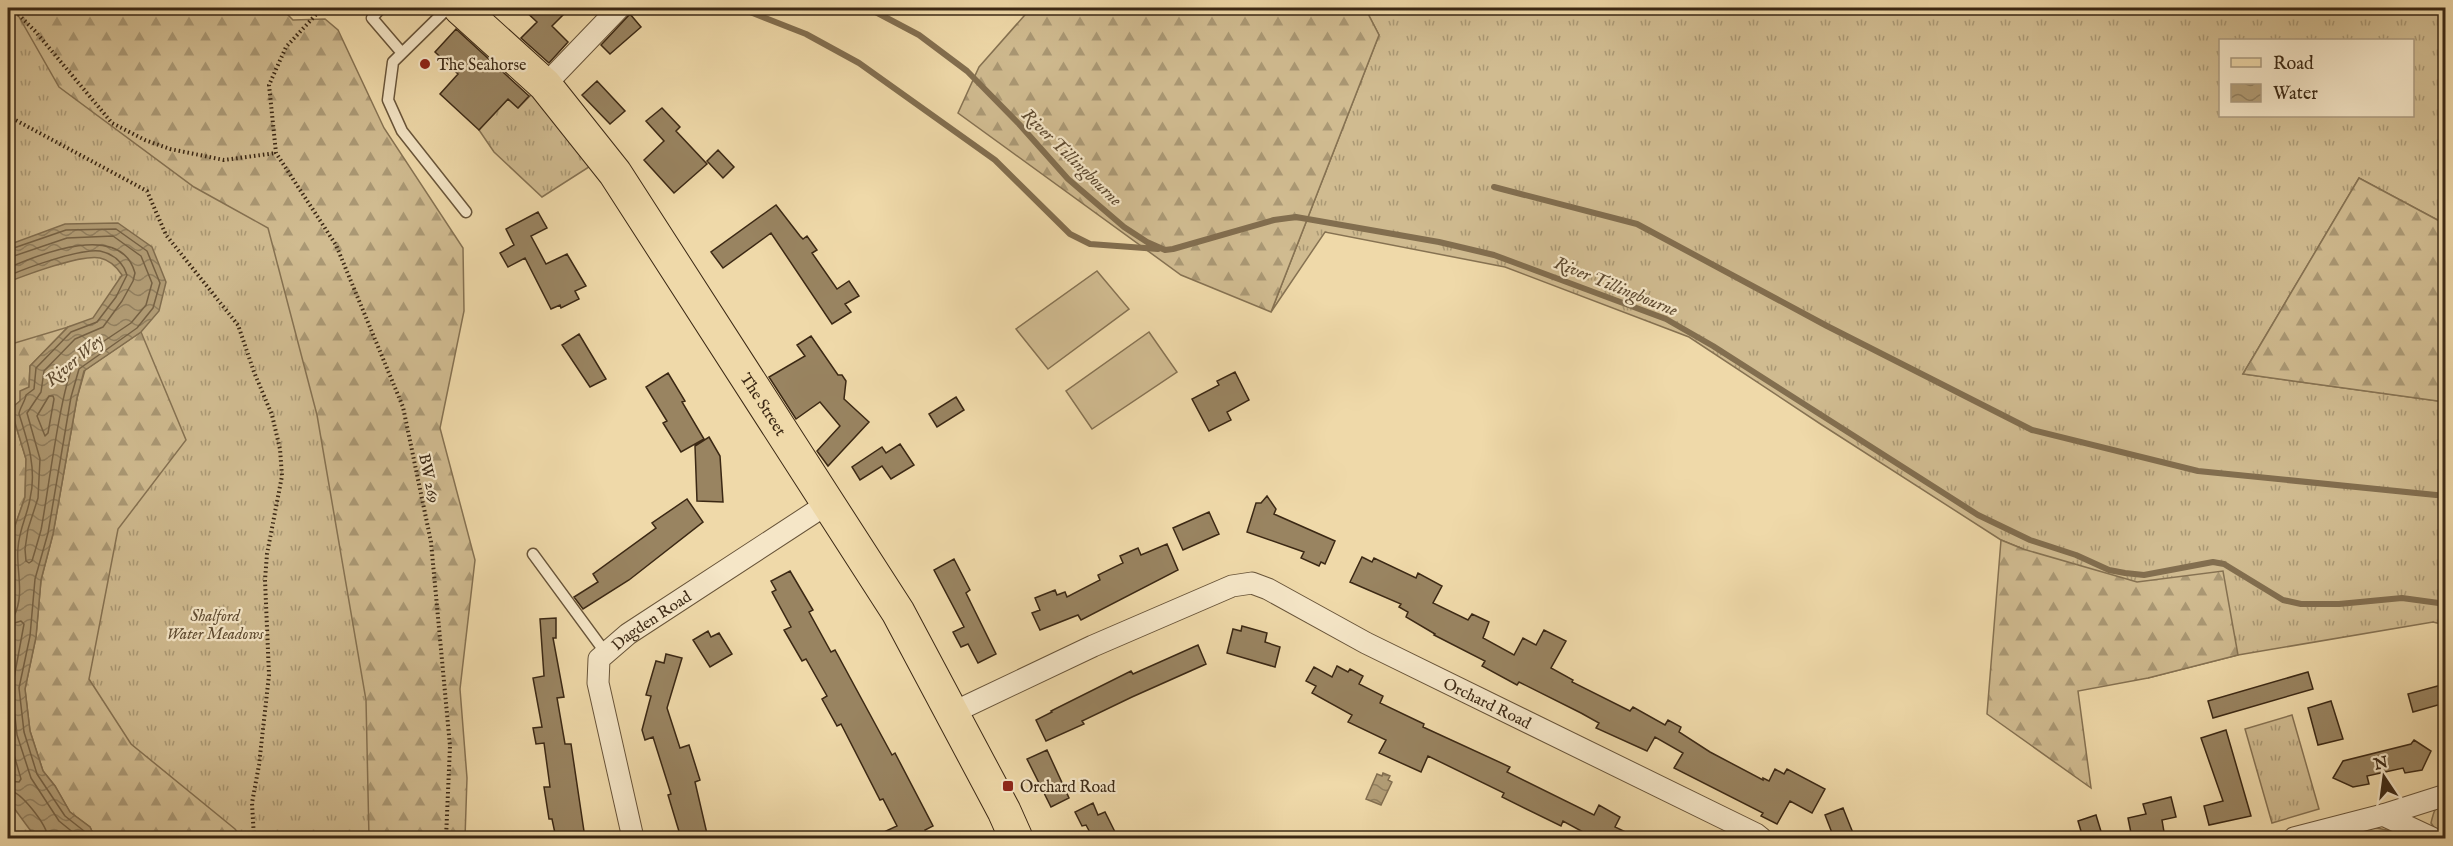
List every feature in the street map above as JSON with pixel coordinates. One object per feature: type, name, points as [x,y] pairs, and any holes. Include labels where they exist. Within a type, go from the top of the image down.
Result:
[{"type":"main road","name":"The Street","points":[[460,8],[545,85],[615,173],[898,612],[1016,838]]},
{"type":"street","points":[[545,85],[619,8]]},
{"type":"street","name":"Dagden Road","points":[[633,838],[598,683],[599,659],[628,634],[827,504]]},
{"type":"street","name":"Orchard Road","points":[[952,713],[1093,646],[1232,586],[1252,583],[1268,589],[1366,643],[1761,838]]},
{"type":"street","points":[[2294,838],[2384,815],[2445,795]]},
{"type":"street","points":[[2384,815],[2409,833],[2432,838]]},
{"type":"lane","points":[[381,8],[372,18],[402,53]]},
{"type":"lane","points":[[448,8],[393,62],[388,100],[402,131],[466,212]]},
{"type":"lane","points":[[533,554],[605,652]]},
{"type":"path","points":[[12,8],[35,31],[112,123],[145,140],[170,149],[224,160],[276,153],[269,85],[286,47],[322,8]]},
{"type":"path","points":[[8,116],[147,191],[166,235],[238,325],[272,415],[280,449],[282,476],[267,562],[268,675],[259,765],[252,803],[254,838]]},
{"type":"path","name":"BW 269","points":[[276,153],[336,245],[404,407],[431,542],[450,747],[446,838]]},
{"type":"green space","name":"Shalford Water Meadows","points":[[8,8],[124,8],[263,148],[433,838],[8,838]]},
{"type":"green space","points":[[14,8],[281,8],[293,20],[325,19],[338,30],[384,128],[463,248],[464,311],[440,428],[475,560],[460,689],[467,778],[465,838],[369,838],[366,700],[317,415],[268,228],[194,187],[59,87]]},
{"type":"green space","points":[[1031,8],[1365,8],[1379,35],[1271,312],[1181,275],[958,113],[979,67]]},
{"type":"green space","points":[[1365,8],[2445,8],[2445,224],[2359,178],[2243,374],[2445,402],[2445,625],[2433,622],[2238,655],[2148,678],[2023,549],[2001,540],[1689,337],[1505,267],[1325,232],[1271,312],[1379,35]]},
{"type":"green space","points":[[532,94],[592,165],[542,197],[494,152],[479,130],[508,99],[518,108]]},
{"type":"green space","points":[[2359,178],[2445,224],[2445,402],[2243,374]]},
{"type":"green space","points":[[1097,271],[1129,309],[1048,369],[1016,329]]},
{"type":"green space","points":[[68,327],[30,366],[29,387],[12,413],[26,459],[25,497],[15,526],[11,549],[14,571],[12,606],[8,620],[8,345]]},
{"type":"green space","points":[[141,332],[186,440],[118,529],[89,679],[131,744],[235,829],[242,838],[95,838],[90,827],[70,812],[43,771],[30,731],[25,689],[36,637],[41,580],[53,534],[77,398],[85,370]]},
{"type":"green space","points":[[1149,332],[1177,372],[1092,429],[1066,391]]},
{"type":"green space","points":[[2001,540],[2023,549],[2137,582],[2223,571],[2238,655],[2148,678],[2078,691],[2091,788],[1987,714]]},
{"type":"green space","points":[[2292,715],[2319,809],[2272,823],[2245,729]]},
{"type":"green space","points":[[2445,799],[2445,824],[2441,833],[2438,833],[2431,823],[2435,809]]},
{"type":"green space","points":[[2372,827],[2391,831],[2395,838],[2333,838]]},
{"type":"water","name":"River Wey","points":[[118,223],[152,247],[166,282],[159,311],[141,332],[84,371],[77,398],[53,534],[41,580],[36,637],[25,689],[30,731],[43,771],[70,812],[90,827],[95,838],[36,838],[8,800],[8,620],[12,606],[14,571],[11,549],[15,526],[25,497],[26,459],[12,413],[15,405],[20,401],[20,391],[29,387],[30,366],[68,327],[93,318],[122,275],[110,262],[92,258],[54,266],[8,282],[8,245],[65,224]]},
{"type":"water","points":[[1383,773],[1390,776],[1388,780],[1392,782],[1381,805],[1366,799],[1377,774],[1382,776]]},
{"type":"building","points":[[522,8],[570,8],[552,26],[568,42],[549,63],[521,38],[537,22]]},
{"type":"building","points":[[630,14],[641,27],[610,54],[601,45]]},
{"type":"building","points":[[456,29],[529,96],[518,108],[508,99],[479,130],[440,94],[458,74],[435,52]]},
{"type":"building","points":[[597,81],[625,111],[610,124],[582,95]]},
{"type":"building","points":[[662,108],[680,127],[676,131],[707,164],[674,193],[644,160],[664,141],[646,121]]},
{"type":"building","points":[[718,150],[734,167],[723,178],[707,161]]},
{"type":"building","points":[[776,205],[803,239],[807,236],[817,250],[812,253],[837,289],[849,281],[859,296],[845,304],[851,312],[832,324],[771,233],[723,268],[711,252]]},
{"type":"building","points":[[538,212],[547,228],[531,236],[546,264],[567,254],[586,286],[575,291],[579,299],[561,308],[560,305],[551,309],[525,258],[508,267],[500,253],[514,245],[506,229]]},
{"type":"building","points":[[579,334],[606,379],[590,387],[562,345]]},
{"type":"building","points":[[811,336],[838,375],[842,375],[846,381],[844,399],[869,422],[828,466],[817,451],[840,426],[820,402],[796,419],[769,377],[805,356],[797,345]]},
{"type":"building","points":[[1235,372],[1249,400],[1227,412],[1231,420],[1209,431],[1192,399],[1219,385],[1217,381]]},
{"type":"building","points":[[668,373],[704,439],[681,452],[663,423],[667,421],[646,387]]},
{"type":"building","points":[[956,397],[964,410],[937,427],[929,414]]},
{"type":"building","points":[[709,437],[720,456],[723,502],[697,501],[695,446]]},
{"type":"building","points":[[900,444],[914,465],[891,479],[882,466],[860,480],[852,467],[882,447],[886,453]]},
{"type":"building","points":[[1267,496],[1276,509],[1274,514],[1335,541],[1325,564],[1321,562],[1319,566],[1301,558],[1304,552],[1247,532],[1256,503],[1261,503]]},
{"type":"building","points":[[687,499],[703,522],[629,580],[583,609],[574,597],[598,582],[593,574],[656,528],[652,523]]},
{"type":"building","points":[[1209,512],[1219,534],[1183,550],[1173,528]]},
{"type":"building","points":[[1167,544],[1178,570],[1081,620],[1078,615],[1040,630],[1032,613],[1040,610],[1035,598],[1055,590],[1057,595],[1065,592],[1067,597],[1100,580],[1098,575],[1123,563],[1120,556],[1138,548],[1141,555]]},
{"type":"building","points":[[1362,557],[1372,562],[1374,558],[1416,578],[1418,573],[1442,586],[1433,603],[1468,620],[1472,614],[1489,622],[1483,638],[1514,655],[1523,638],[1536,645],[1544,630],[1566,641],[1551,668],[1573,680],[1572,682],[1630,711],[1633,707],[1665,725],[1668,720],[1681,727],[1679,732],[1710,752],[1763,780],[1763,778],[1769,781],[1775,769],[1784,774],[1787,769],[1825,789],[1812,813],[1790,801],[1777,824],[1761,816],[1763,813],[1674,768],[1683,753],[1655,737],[1647,751],[1596,728],[1599,723],[1581,713],[1519,682],[1517,685],[1482,666],[1485,661],[1434,635],[1406,617],[1408,612],[1399,607],[1401,604],[1350,582]]},
{"type":"building","points":[[954,559],[970,590],[966,593],[996,654],[978,663],[968,644],[961,647],[953,632],[964,627],[934,570]]},
{"type":"building","points":[[790,571],[813,610],[809,612],[831,652],[835,650],[892,755],[895,753],[933,826],[925,830],[929,838],[871,838],[897,826],[883,799],[880,800],[841,724],[837,726],[822,699],[827,696],[806,659],[802,661],[784,630],[791,627],[772,592],[776,590],[771,581]]},
{"type":"building","points":[[556,618],[556,638],[553,638],[564,697],[557,698],[565,744],[571,744],[585,838],[556,838],[552,819],[549,819],[544,787],[550,787],[544,743],[536,744],[533,728],[542,727],[533,678],[544,676],[540,619]]},
{"type":"building","points":[[1242,626],[1267,633],[1265,642],[1280,647],[1275,667],[1227,653],[1233,629],[1241,631]]},
{"type":"building","points":[[708,631],[711,637],[719,633],[732,654],[710,667],[693,640]]},
{"type":"building","points":[[1198,645],[1206,664],[1082,721],[1084,724],[1046,741],[1036,720],[1131,671],[1133,674]]},
{"type":"building","points":[[666,654],[682,658],[667,708],[680,748],[689,745],[700,780],[695,782],[708,838],[681,838],[668,795],[671,794],[653,737],[645,740],[642,730],[651,696],[646,695],[656,661],[664,663]]},
{"type":"building","points":[[1337,666],[1348,672],[1350,669],[1363,676],[1359,684],[1383,696],[1380,703],[1424,724],[1423,727],[1510,767],[1507,772],[1594,815],[1599,805],[1620,817],[1615,827],[1638,838],[1594,838],[1563,821],[1561,826],[1502,797],[1504,793],[1428,756],[1421,772],[1379,753],[1386,740],[1348,722],[1352,715],[1312,693],[1316,686],[1306,681],[1314,667],[1332,677]]},
{"type":"building","points":[[2308,672],[2313,689],[2213,718],[2208,701]]},
{"type":"building","points":[[2445,684],[2445,703],[2413,712],[2408,694]]},
{"type":"building","points":[[2331,701],[2343,739],[2318,745],[2308,708]]},
{"type":"building","points":[[2226,730],[2251,816],[2209,825],[2204,806],[2223,801],[2201,738]]},
{"type":"building","points":[[2414,740],[2431,751],[2422,770],[2405,773],[2403,768],[2367,776],[2369,784],[2353,787],[2333,778],[2343,761],[2411,744]]},
{"type":"building","points":[[1047,750],[1069,798],[1051,807],[1027,759]]},
{"type":"building","points":[[2171,797],[2176,817],[2162,820],[2164,832],[2132,838],[2128,818],[2146,814],[2143,804]]},
{"type":"building","points":[[1093,803],[1098,815],[1105,812],[1118,838],[1093,838],[1086,825],[1082,826],[1075,812]]},
{"type":"building","points":[[1843,808],[1855,838],[1834,838],[1825,815]]},
{"type":"building","points":[[2096,815],[2103,838],[2083,838],[2078,821]]},
{"type":"waterway","points":[[740,8],[806,34],[859,63],[995,160],[1070,234],[1090,244],[1158,249]]},
{"type":"waterway","name":"River Tillingbourne","points":[[868,8],[919,35],[967,71],[1068,179],[1124,227],[1147,242],[1165,250],[1274,220],[1296,217],[1439,242],[1494,255],[1666,319],[1713,346],[1978,515],[2030,540],[2076,555],[2109,570],[2144,575],[2213,562],[2224,564],[2283,600],[2301,604],[2339,604],[2402,598],[2446,604]]},
{"type":"waterway","points":[[1494,187],[1637,224],[1827,326],[2032,430],[2198,471],[2446,496]]},
{"type":"place","name":"The Seahorse","points":[[425,64]]},
{"type":"place","name":"Orchard Road","points":[[1008,786]]}]
